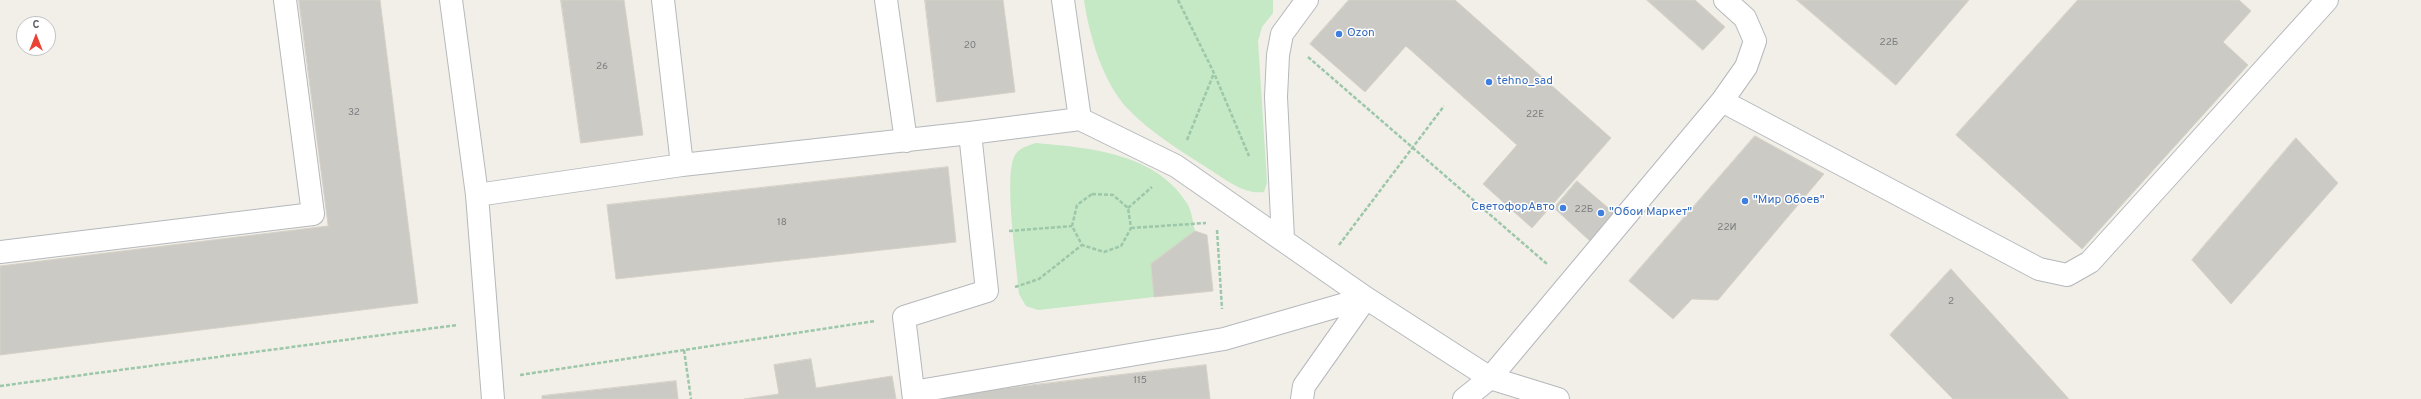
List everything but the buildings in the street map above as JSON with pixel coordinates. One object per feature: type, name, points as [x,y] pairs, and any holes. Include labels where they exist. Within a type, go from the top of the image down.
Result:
[{"type":"street","points":[[0,252],[313,214],[285,0]]},
{"type":"street","points":[[451,0],[477,195],[492,389]]},
{"type":"street","points":[[663,0],[682,165]]},
{"type":"street","points":[[886,0],[906,141]]},
{"type":"street","points":[[1063,0],[1080,118]]},
{"type":"street","points":[[1283,239],[1276,97],[1278,56],[1282,34],[1307,0]]},
{"type":"street","points":[[1464,399],[1490,378],[1722,101],[1746,67],[1755,41],[1745,18],[1725,0]]},
{"type":"street","points":[[1722,101],[2039,269],[2067,275],[2090,262],[2328,0]]},
{"type":"street","points":[[477,195],[682,165],[906,141],[1080,118],[1176,166],[1230,202],[1366,298],[1490,378],[1558,399]]},
{"type":"street","points":[[970,133],[987,290],[904,317],[913,395],[1224,339],[1366,298]]},
{"type":"street","points":[[1302,399],[1304,386],[1366,298]]},
{"type":"path","points":[[1178,0],[1214,72],[1250,160]]},
{"type":"path","points":[[1282,34],[1569,283]]},
{"type":"path","points":[[1176,166],[1214,72]]},
{"type":"path","points":[[1322,267],[1444,106]]},
{"type":"path","points":[[1092,194],[1113,195],[1128,208],[1131,228],[1121,246],[1104,252],[1082,245],[1072,226],[1077,205],[1092,194]]},
{"type":"path","points":[[1224,339],[1216,223],[1230,202]]},
{"type":"path","points":[[1131,228],[1216,223]]},
{"type":"path","points":[[980,234],[1072,226]]},
{"type":"path","points":[[987,290],[1026,285],[1039,279],[1082,245]]},
{"type":"path","points":[[492,389],[684,350],[904,317]]},
{"type":"path","points":[[0,386],[487,321]]},
{"type":"path","points":[[684,350],[691,399]]},
{"type":"green space","points":[[1084,0],[1273,0],[1273,13],[1262,27],[1258,41],[1267,182],[1264,192],[1242,189],[1228,181],[1146,126],[1128,109],[1111,86],[1098,58],[1089,28]]},
{"type":"green space","points":[[1036,143],[1078,147],[1121,156],[1141,164],[1159,174],[1175,188],[1188,205],[1195,231],[1151,264],[1154,297],[1038,310],[1026,306],[1019,294],[1010,184],[1011,168],[1014,157],[1018,151]]},
{"type":"place","name":"Ozon","points":[[1339,34]]},
{"type":"place","name":"tehno_sad","points":[[1489,82]]},
{"type":"place","name":"\"Мир Обоев\"","points":[[1745,201]]},
{"type":"place","name":"СветофорАвто","points":[[1563,208]]},
{"type":"place","name":"\"Обои Маркет\"","points":[[1601,213]]}]
